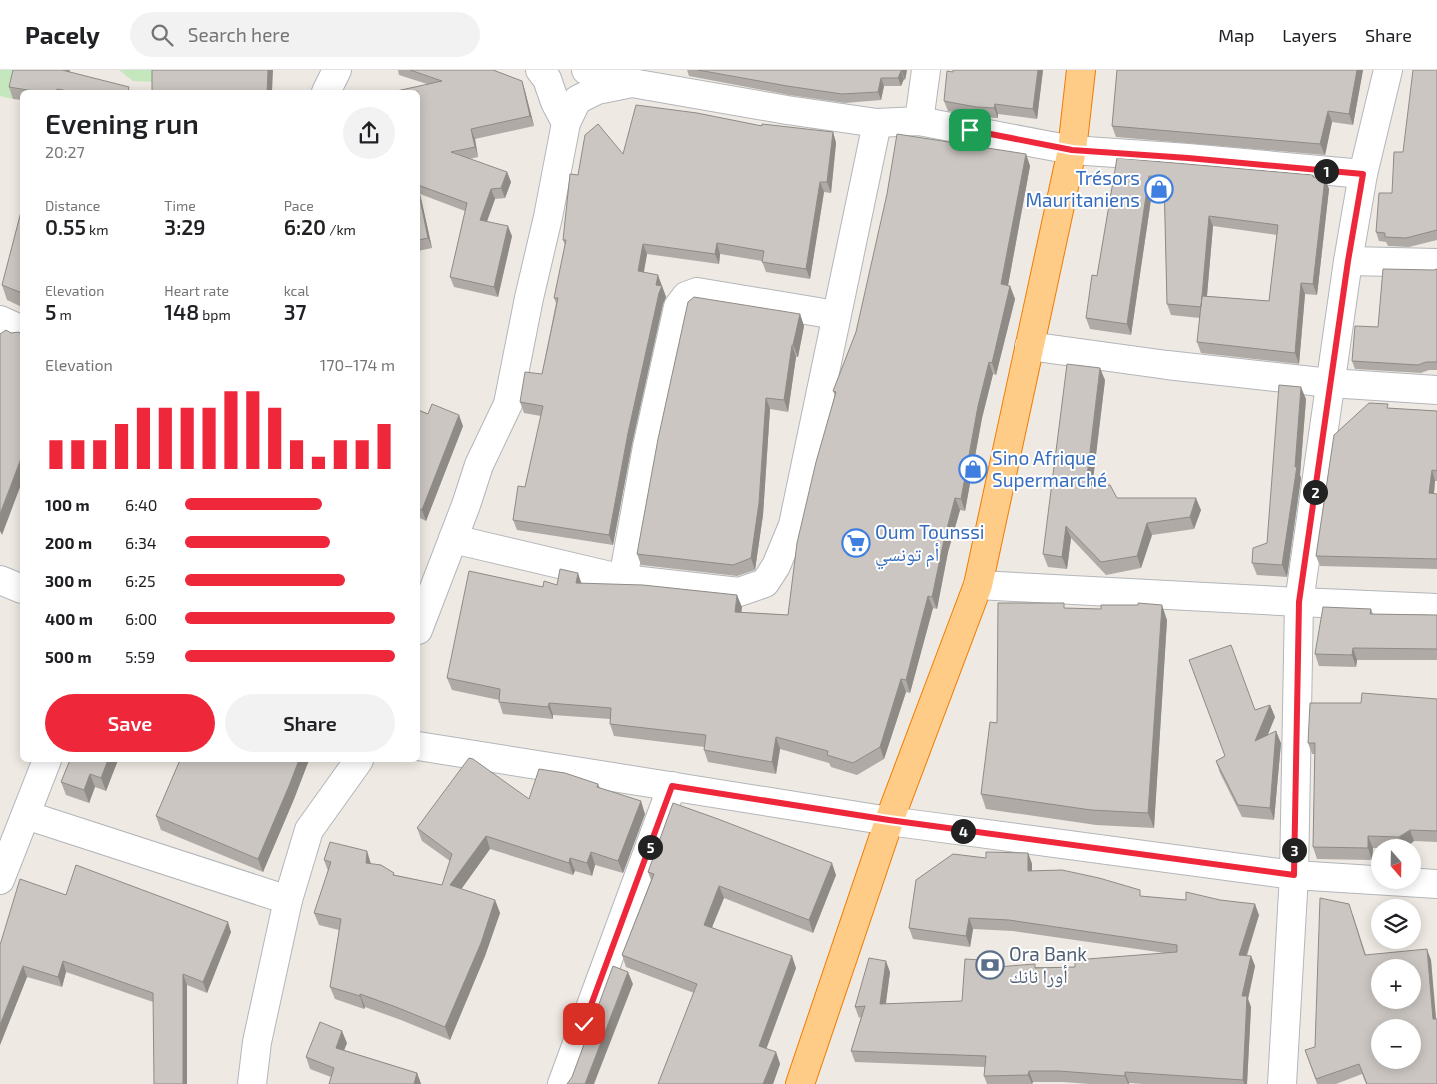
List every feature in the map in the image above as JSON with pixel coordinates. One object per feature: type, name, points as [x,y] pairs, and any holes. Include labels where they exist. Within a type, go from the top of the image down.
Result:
[{"type":"highway","points":[[800,1084],[889,820],[978,585],[1072,150],[1081,70]]},
{"type":"street","points":[[327,90],[337,70]]},
{"type":"street","points":[[540,70],[547,79],[555,102],[566,123]]},
{"type":"street","points":[[586,70],[597,75],[632,83]]},
{"type":"street","points":[[919,121],[926,70]]},
{"type":"street","points":[[1282,1084],[1294,875],[1299,602],[1348,261],[1363,174],[1388,70]]},
{"type":"street","points":[[420,625],[466,505],[479,465],[508,404],[566,123],[576,100],[597,90],[632,83],[670,80],[787,110],[877,123],[919,121],[1072,150],[1188,158],[1363,174]]},
{"type":"street","points":[[453,539],[623,579],[738,592],[765,583],[776,566],[793,525],[877,123]]},
{"type":"street","points":[[1348,261],[1437,263]]},
{"type":"street","points":[[623,579],[647,447],[678,307],[686,296],[697,292],[836,315]]},
{"type":"street","points":[[0,320],[20,329]]},
{"type":"street","points":[[1029,346],[1167,365],[1330,383],[1437,390]]},
{"type":"street","points":[[0,580],[20,588]]},
{"type":"street","points":[[978,585],[1437,608]]},
{"type":"street","points":[[420,746],[889,820],[1294,875],[1437,884]]},
{"type":"street","points":[[0,880],[46,762]]},
{"type":"street","points":[[252,1084],[257,1042],[288,900],[309,830],[358,762]]},
{"type":"street","points":[[562,1084],[672,786]]},
{"type":"street","points":[[26,815],[288,900]]},
{"type":"green space","points":[[0,70],[20,70],[13,99],[0,96]]},
{"type":"green space","points":[[119,70],[156,70],[157,82],[133,81]]},
{"type":"building","points":[[13,70],[62,70],[129,87],[128,90],[28,90],[9,87]]},
{"type":"building","points":[[152,70],[268,70],[267,90],[152,90]]},
{"type":"building","points":[[410,70],[493,70],[522,81],[530,116],[471,129],[475,147],[451,152],[507,172],[501,188],[491,189],[480,220],[508,226],[494,287],[450,277],[467,203],[420,186],[420,90],[401,90],[442,81]]},
{"type":"building","points":[[698,70],[902,70],[902,72],[898,78],[881,78],[878,92],[842,94]]},
{"type":"building","points":[[953,70],[1038,70],[1033,109],[995,104],[994,108],[976,107],[944,101],[947,71],[953,72]]},
{"type":"building","points":[[1117,70],[1357,70],[1349,114],[1328,111],[1320,144],[1112,126]]},
{"type":"building","points":[[1413,70],[1437,70],[1437,230],[1406,238],[1385,237],[1385,233],[1376,232],[1379,193],[1392,193],[1394,152],[1403,152]]},
{"type":"building","points":[[636,105],[697,113],[762,126],[762,124],[833,132],[827,182],[820,182],[806,269],[762,262],[764,251],[717,243],[715,254],[643,244],[638,271],[658,275],[656,285],[662,286],[628,433],[609,535],[513,520],[518,486],[525,487],[543,406],[520,402],[525,372],[542,374],[558,298],[554,298],[566,240],[563,240],[570,174],[578,175],[585,135],[598,124],[623,154]]},
{"type":"building","points":[[897,134],[1026,154],[1001,284],[1010,286],[992,363],[989,362],[978,406],[961,499],[955,498],[932,597],[928,596],[906,680],[901,679],[880,747],[853,763],[827,755],[828,751],[776,737],[772,762],[704,750],[706,735],[610,724],[611,708],[549,703],[548,707],[499,702],[500,689],[447,678],[469,571],[543,587],[544,581],[557,585],[560,569],[578,573],[576,583],[643,585],[737,595],[735,612],[788,615],[797,543],[816,462],[836,392],[833,391],[856,332],[887,194]]},
{"type":"building","points":[[1117,158],[1313,175],[1313,177],[1325,178],[1313,284],[1301,283],[1295,353],[1197,342],[1201,307],[1167,304],[1164,177],[1149,176],[1127,324],[1086,318],[1092,275],[1097,276]],"holes":[[[1209,216],[1278,225],[1269,301],[1202,296]]]},
{"type":"building","points":[[420,199],[428,238],[420,240]]},
{"type":"building","points":[[20,216],[20,292],[2,285]]},
{"type":"building","points":[[1383,269],[1437,269],[1437,362],[1426,362],[1418,365],[1352,361],[1355,326],[1378,327]]},
{"type":"building","points":[[694,297],[800,314],[792,345],[784,400],[766,398],[759,503],[751,558],[733,565],[637,554],[658,439],[688,302]]},
{"type":"building","points":[[6,330],[11,333],[19,332],[20,334],[20,461],[0,514],[0,334]]},
{"type":"building","points":[[1067,364],[1100,368],[1086,485],[1110,485],[1117,498],[1196,498],[1190,517],[1147,523],[1137,556],[1101,562],[1066,526],[1062,557],[1043,554]]},
{"type":"building","points":[[1279,385],[1301,387],[1295,467],[1297,466],[1282,565],[1252,563],[1253,548],[1267,543]]},
{"type":"building","points":[[1369,403],[1388,404],[1387,408],[1437,411],[1437,471],[1432,470],[1429,493],[1437,494],[1437,559],[1316,556],[1334,435]]},
{"type":"building","points":[[432,404],[459,415],[422,510],[420,509],[420,411],[428,414]]},
{"type":"building","points":[[998,603],[1064,603],[1064,608],[1101,609],[1101,605],[1138,605],[1138,603],[1162,605],[1148,813],[1091,810],[981,794],[990,722],[997,723]]},
{"type":"building","points":[[1323,607],[1371,609],[1370,614],[1437,615],[1437,649],[1353,648],[1352,655],[1315,654]]},
{"type":"building","points":[[1231,645],[1255,710],[1270,705],[1255,741],[1276,731],[1270,808],[1238,805],[1216,761],[1225,756],[1189,660]]},
{"type":"building","points":[[1362,693],[1437,699],[1437,831],[1410,830],[1399,837],[1368,836],[1368,848],[1313,847],[1315,743],[1308,743],[1310,703],[1361,703]]},
{"type":"building","points":[[469,758],[529,799],[539,769],[565,773],[598,784],[597,787],[641,801],[618,861],[591,852],[587,863],[570,858],[569,863],[486,836],[450,885],[495,900],[481,943],[445,1027],[360,994],[360,996],[330,987],[341,919],[314,913],[331,862],[324,860],[330,842],[367,851],[366,863],[381,865],[394,873],[393,875],[442,885],[452,854],[417,828]]},
{"type":"building","points":[[69,762],[107,762],[101,778],[90,774],[84,790],[61,782]]},
{"type":"building","points":[[179,762],[298,762],[258,859],[156,816]]},
{"type":"building","points":[[673,803],[832,863],[809,920],[719,886],[704,925],[792,956],[759,1046],[776,1052],[763,1084],[658,1084],[697,984],[622,955],[654,874],[648,872]]},
{"type":"building","points":[[986,852],[1028,853],[1028,871],[1062,870],[1099,878],[1140,890],[1140,896],[1186,900],[1186,892],[1220,900],[1255,904],[1239,955],[1251,956],[1242,996],[1247,996],[1243,1080],[1125,1072],[1125,1076],[1059,1071],[1029,1071],[1028,1075],[984,1076],[986,1056],[851,1051],[865,1006],[855,1007],[869,958],[886,961],[880,1004],[962,1001],[965,959],[997,961],[997,967],[1035,964],[1035,968],[1075,967],[1075,960],[1177,952],[1177,945],[1009,920],[969,918],[966,936],[909,928],[916,880],[953,854],[986,858]]},
{"type":"building","points":[[76,865],[228,922],[203,982],[183,974],[183,1084],[154,1084],[153,993],[63,961],[58,977],[23,966],[0,1025],[0,945],[20,879],[66,895]]},
{"type":"building","points":[[1320,898],[1349,904],[1365,955],[1427,949],[1433,1019],[1437,1019],[1437,1084],[1367,1084],[1359,1064],[1316,1079],[1305,1050],[1315,1047]]},
{"type":"building","points":[[613,966],[628,972],[585,1084],[567,1084],[572,1077]]},
{"type":"building","points":[[320,1022],[342,1031],[336,1048],[417,1073],[414,1084],[329,1084],[334,1068],[306,1057]]},
{"type":"place","name":"Trésors Mauritaniens","points":[[1159,189]]},
{"type":"place","name":"Sino Afrique Supermarché","points":[[973,469]]},
{"type":"place","name":"Oum Tounssi أم تونسي","points":[[856,543]]},
{"type":"place","name":"Ora Bank أورا نانك","points":[[990,965]]},
{"type":"route","points":[[584,1024],[672,786],[889,820],[1294,875],[1299,602],[1348,261],[1363,174],[1188,158],[1072,150],[970,130]]}]
